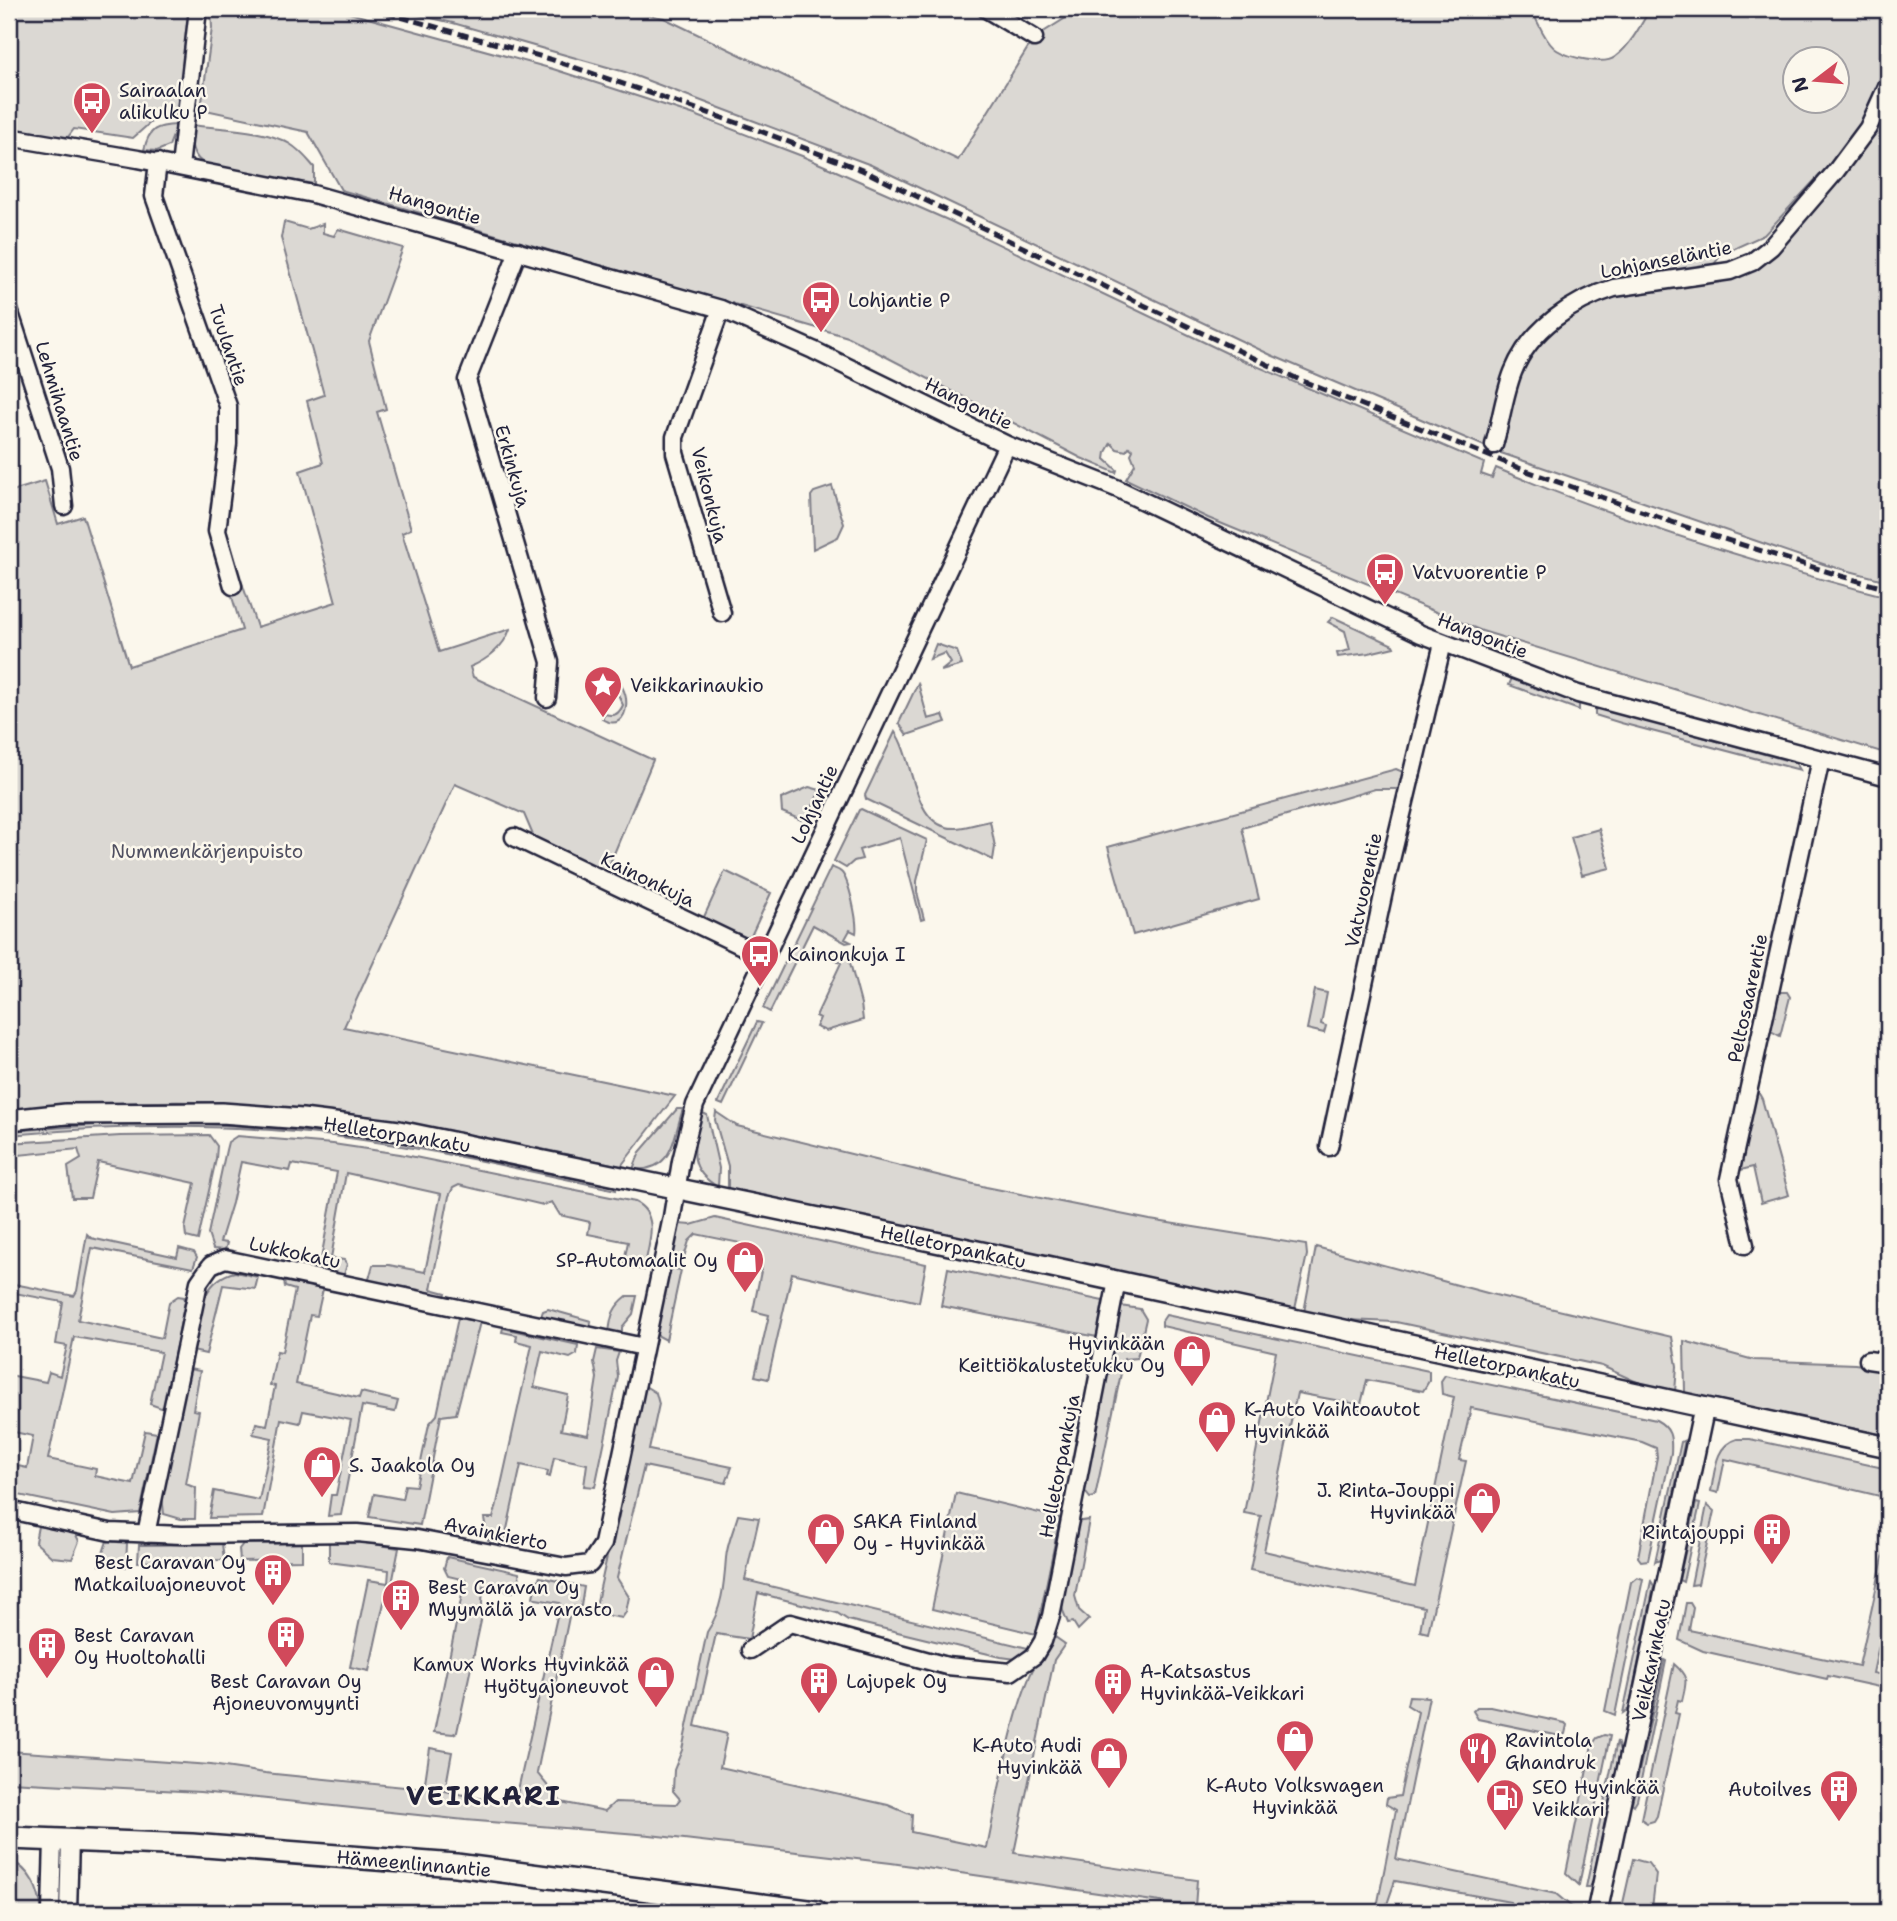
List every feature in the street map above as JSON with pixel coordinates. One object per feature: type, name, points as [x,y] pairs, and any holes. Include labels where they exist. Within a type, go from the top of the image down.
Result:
[{"type":"main road","name":"Hämeenlinnantie","points":[[9,1838],[192,1845],[456,1865],[817,1912]]},
{"type":"street","points":[[180,167],[198,9]]},
{"type":"street","points":[[986,9],[1034,38]]},
{"type":"street","name":"Lohjanseläntie","points":[[1494,445],[1513,373],[1521,355],[1536,335],[1556,316],[1596,293],[1614,288],[1730,271],[1752,262],[1771,247],[1836,171],[1868,128],[1888,84]]},
{"type":"street","name":"Hangontie","points":[[9,137],[158,162],[316,195],[721,309],[813,350],[1007,445],[1116,488],[1443,643],[1578,694],[1888,777]]},
{"type":"street","name":"Tuulantie","points":[[158,162],[154,196],[228,406],[228,443],[217,531],[233,586]]},
{"type":"street","name":"Erkinkuja","points":[[518,251],[467,380],[550,663],[547,698]]},
{"type":"street","name":"Veikonkuja","points":[[721,309],[675,438],[675,453],[722,613]]},
{"type":"street","name":"Lehmihaantie","points":[[9,310],[60,468],[64,506]]},
{"type":"street","name":"Lohjantie","points":[[676,1188],[695,1105],[1007,445]]},
{"type":"street","name":"Vatvuorentie","points":[[1329,1147],[1390,864],[1443,643]]},
{"type":"street","name":"Peltosaarentie","points":[[1745,1245],[1729,1179],[1821,760]]},
{"type":"street","name":"Kainonkuja","points":[[514,837],[765,957]]},
{"type":"street","name":"Helletorpankatu","points":[[9,1120],[66,1114],[222,1113],[302,1119],[399,1131],[1117,1281],[1888,1447]]},
{"type":"street","name":"Avainkierto","points":[[9,1510],[110,1532],[357,1533],[417,1539],[566,1567],[590,1564],[603,1544],[676,1188]]},
{"type":"street","name":"Lukkokatu","points":[[146,1534],[200,1282],[211,1265],[225,1259],[644,1347]]},
{"type":"street","name":"Helletorpankuja","points":[[750,1650],[790,1623],[947,1666],[1010,1672],[1034,1656],[1043,1641],[1051,1616],[1117,1281]]},
{"type":"street","points":[[1868,1360],[1888,1363]]},
{"type":"street","name":"Veikkarinkatu","points":[[1597,1912],[1704,1408]]},
{"type":"street","points":[[51,1912],[61,1839]]},
{"type":"street","points":[[61,1839],[68,1912]]},
{"type":"green space","points":[[18,9],[191,9],[178,114],[160,114],[133,138],[74,129],[68,137],[9,132],[9,69]]},
{"type":"green space","points":[[211,9],[335,9],[553,69],[695,115],[802,156],[950,221],[1233,356],[1484,463],[1481,474],[1492,478],[1496,468],[1592,506],[1690,540],[1888,597],[1888,754],[1482,631],[1208,518],[1126,479],[1135,464],[1131,454],[1133,450],[1129,447],[1126,451],[1117,449],[1111,443],[1106,452],[1105,459],[1117,470],[1116,473],[1081,458],[848,337],[341,190],[308,132],[201,109],[212,28]]},
{"type":"green space","points":[[392,9],[619,9],[664,18],[958,160],[1034,38],[1080,9],[1532,9],[1546,37],[1557,50],[1577,58],[1603,61],[1615,57],[1626,47],[1650,9],[1888,9],[1887,70],[1877,98],[1854,138],[1764,235],[1722,254],[1711,268],[1621,280],[1580,295],[1541,322],[1524,339],[1511,359],[1500,392],[1489,448],[1271,355],[871,165],[625,72],[453,23]]},
{"type":"green space","points":[[1888,105],[1888,581],[1826,565],[1501,453],[1513,395],[1526,360],[1541,339],[1571,314],[1596,302],[1634,291],[1733,275],[1768,260],[1821,201],[1866,143]]},
{"type":"green space","points":[[177,125],[169,146],[157,151],[144,150],[148,137],[154,130]]},
{"type":"green space","points":[[192,125],[256,132],[280,139],[297,149],[314,167],[314,184],[208,166],[192,149]]},
{"type":"green space","name":"Nummenkärjenpuisto","points":[[284,222],[308,229],[323,224],[323,233],[334,236],[338,229],[403,248],[369,341],[386,409],[377,412],[411,529],[402,533],[439,652],[510,629],[504,642],[494,652],[470,667],[473,677],[653,760],[606,873],[535,840],[524,814],[455,784],[344,1027],[675,1096],[621,1166],[409,1123],[249,1104],[102,1104],[9,1111],[9,492],[45,481],[58,524],[83,516],[129,666],[242,630],[229,587],[242,583],[257,627],[336,602],[300,471],[323,463],[307,401],[324,395],[281,238]]},
{"type":"green space","points":[[832,486],[844,524],[838,537],[813,549],[811,496],[814,492]]},
{"type":"green space","points":[[1333,617],[1394,647],[1338,657],[1337,653],[1350,650],[1345,631],[1328,622]]},
{"type":"green space","points":[[936,644],[957,651],[962,665],[941,671],[951,663],[945,653],[930,659]]},
{"type":"green space","points":[[606,675],[616,679],[626,696],[624,715],[619,721],[612,723],[602,719],[605,714],[616,714],[623,705],[614,686],[608,681],[602,681],[598,676]]},
{"type":"green space","points":[[1512,678],[1579,704],[1579,710],[1509,685]]},
{"type":"green space","points":[[918,683],[928,719],[943,715],[946,722],[907,735],[899,723]]},
{"type":"green space","points":[[1595,707],[1796,763],[1800,770],[1621,723],[1595,715]]},
{"type":"green space","points":[[895,732],[902,744],[917,792],[931,818],[942,826],[957,828],[990,821],[995,847],[993,860],[866,799],[865,795]]},
{"type":"green space","points":[[1396,769],[1403,772],[1399,789],[1375,789],[1242,828],[1259,899],[1133,935],[1108,847]]},
{"type":"green space","points":[[809,787],[820,790],[806,822],[782,812],[781,799]]},
{"type":"green space","points":[[861,809],[927,840],[917,881],[924,919],[921,920],[900,838],[859,850],[862,859],[854,861],[846,868],[834,861]]},
{"type":"green space","points":[[1599,829],[1610,868],[1582,875],[1571,837]]},
{"type":"green space","points":[[831,867],[841,872],[847,883],[856,933],[850,930],[845,939],[851,942],[846,943],[813,925],[770,1012],[763,1008]]},
{"type":"green space","points":[[725,871],[771,893],[751,936],[743,938],[703,919]]},
{"type":"green space","points":[[836,950],[848,955],[863,1020],[826,1031],[816,1027],[820,1018],[816,1016],[841,963],[831,957]]},
{"type":"green space","points":[[1315,990],[1327,993],[1321,1024],[1326,1026],[1324,1033],[1307,1029]]},
{"type":"green space","points":[[1778,992],[1787,992],[1790,997],[1780,1036],[1771,1031]]},
{"type":"green space","points":[[757,1022],[762,1023],[723,1105],[718,1103]]},
{"type":"green space","points":[[1757,1090],[1762,1099],[1789,1195],[1761,1203],[1753,1167],[1741,1170]]},
{"type":"green space","points":[[677,1109],[683,1109],[670,1151],[657,1165],[647,1169],[633,1169],[640,1152]]},
{"type":"green space","points":[[716,1112],[737,1126],[986,1187],[1150,1220],[1306,1245],[1307,1255],[1295,1309],[728,1190],[728,1166],[715,1120]]},
{"type":"green space","points":[[703,1113],[707,1115],[719,1168],[718,1187],[700,1172],[694,1156]]},
{"type":"green space","points":[[142,1122],[289,1129],[398,1142],[616,1186],[616,1190],[417,1149],[296,1132],[224,1127],[152,1127],[9,1135],[9,1131]]},
{"type":"green space","points":[[209,1135],[217,1146],[216,1159],[198,1240],[186,1237],[185,1228],[195,1183],[98,1162],[90,1198],[72,1198],[68,1167],[81,1159],[78,1149],[9,1156],[9,1143],[120,1136]]},
{"type":"green space","points":[[237,1136],[333,1144],[400,1154],[635,1202],[648,1215],[650,1223],[650,1241],[644,1270],[623,1266],[628,1242],[588,1234],[590,1222],[560,1215],[552,1202],[543,1205],[459,1185],[453,1188],[449,1196],[431,1289],[446,1293],[445,1297],[371,1282],[369,1279],[373,1265],[389,1265],[425,1272],[441,1194],[346,1173],[331,1258],[344,1260],[347,1264],[344,1275],[307,1268],[309,1263],[321,1259],[337,1172],[292,1164],[290,1171],[241,1162],[220,1242],[227,1243],[225,1250],[213,1249],[208,1234],[228,1142]]},
{"type":"green space","points":[[715,1218],[926,1264],[919,1302],[792,1273],[768,1379],[755,1376],[769,1315],[753,1311],[762,1266],[755,1246],[696,1234],[689,1241],[683,1260],[670,1256],[679,1224],[691,1225]]},
{"type":"green space","points":[[87,1234],[91,1238],[177,1257],[179,1248],[194,1252],[197,1257],[193,1268],[92,1248],[78,1320],[162,1338],[169,1302],[178,1296],[184,1297],[185,1301],[164,1406],[161,1408],[150,1404],[161,1352],[74,1337],[48,1459],[96,1469],[95,1476],[133,1484],[145,1431],[157,1433],[140,1513],[115,1515],[9,1493],[9,1464],[27,1468],[33,1436],[9,1431],[9,1375],[46,1382],[49,1372],[60,1376],[67,1346],[56,1344],[63,1302],[9,1292],[9,1283],[74,1296]]},
{"type":"green space","points":[[1316,1247],[1491,1294],[1672,1337],[1677,1366],[1675,1392],[1639,1383],[1602,1366],[1396,1322],[1346,1320],[1304,1312]]},
{"type":"green space","points":[[669,1268],[681,1270],[666,1340],[655,1334]]},
{"type":"green space","points":[[948,1268],[1103,1301],[1097,1337],[941,1306]]},
{"type":"green space","points":[[235,1272],[258,1277],[255,1289],[223,1285],[206,1354],[192,1351],[199,1314],[207,1292],[223,1276]]},
{"type":"green space","points":[[284,1281],[323,1289],[317,1316],[310,1315],[296,1384],[359,1398],[361,1392],[398,1401],[395,1412],[362,1406],[341,1515],[328,1516],[331,1495],[336,1495],[351,1420],[303,1411],[300,1423],[281,1419],[263,1517],[209,1518],[214,1491],[259,1500],[272,1438],[253,1434],[256,1423],[267,1425],[275,1386],[270,1385],[277,1351],[282,1352],[295,1290],[285,1287]]},
{"type":"green space","points":[[627,1296],[637,1296],[633,1314],[622,1327],[622,1333],[609,1333],[614,1312]]},
{"type":"green space","points":[[1120,1306],[1140,1309],[1146,1319],[1137,1358],[1124,1359],[1095,1497],[1090,1498],[1083,1489]]},
{"type":"green space","points":[[548,1309],[591,1321],[590,1329],[540,1319],[543,1311]]},
{"type":"green space","points":[[1166,1315],[1429,1371],[1429,1381],[1423,1391],[1367,1380],[1359,1412],[1356,1412],[1357,1404],[1297,1393],[1264,1551],[1415,1586],[1454,1397],[1442,1394],[1441,1381],[1445,1375],[1656,1420],[1665,1426],[1671,1438],[1671,1453],[1648,1560],[1641,1561],[1638,1557],[1657,1457],[1656,1448],[1642,1442],[1471,1408],[1459,1460],[1466,1461],[1428,1633],[1420,1631],[1424,1607],[1250,1570],[1261,1516],[1244,1513],[1276,1352],[1162,1326]]},
{"type":"green space","points":[[458,1318],[480,1322],[456,1414],[441,1416],[420,1525],[369,1517],[374,1494],[402,1499],[405,1485],[416,1486],[429,1424],[437,1415]]},
{"type":"green space","points":[[503,1328],[578,1345],[577,1354],[570,1358],[542,1351],[534,1387],[568,1395],[561,1430],[588,1435],[597,1378],[594,1362],[597,1349],[619,1352],[616,1361],[618,1377],[595,1487],[584,1486],[587,1464],[554,1457],[550,1477],[547,1476],[548,1471],[521,1465],[504,1543],[488,1540],[484,1518],[493,1518],[496,1508],[532,1345],[516,1341],[517,1335],[502,1332]]},
{"type":"green space","points":[[1684,1341],[1754,1360],[1855,1364],[1888,1369],[1888,1436],[1685,1393]]},
{"type":"green space","points":[[189,1369],[200,1371],[193,1410],[199,1411],[186,1484],[196,1488],[195,1519],[181,1519],[164,1514],[162,1495]]},
{"type":"green space","points":[[645,1386],[656,1393],[659,1404],[649,1450],[732,1467],[726,1483],[644,1466],[617,1578],[629,1597],[622,1618],[603,1614],[596,1606]]},
{"type":"green space","points":[[1750,1439],[1888,1469],[1888,1498],[1725,1459],[1718,1493],[1711,1491],[1720,1453],[1730,1442]]},
{"type":"green space","points":[[1685,1440],[1660,1560],[1655,1562],[1681,1442]]},
{"type":"green space","points":[[956,1493],[1060,1518],[1036,1634],[932,1609]]},
{"type":"green space","points":[[1696,1503],[1700,1504],[1683,1582],[1679,1580]]},
{"type":"green space","points":[[1707,1505],[1714,1511],[1698,1584],[1691,1585]]},
{"type":"green space","points":[[738,1515],[759,1518],[745,1580],[1028,1648],[1016,1659],[1001,1657],[848,1620],[837,1613],[758,1593],[749,1639],[716,1634],[695,1726],[727,1734],[720,1767],[888,1805],[912,1815],[911,1832],[987,1848],[1003,1767],[1020,1704],[1042,1653],[1055,1637],[1065,1644],[1054,1660],[1014,1853],[1197,1880],[1195,1907],[891,1863],[650,1835],[465,1820],[200,1792],[9,1782],[10,1751],[211,1765],[424,1789],[430,1748],[452,1752],[445,1791],[488,1800],[516,1799],[560,1603],[533,1597],[540,1577],[584,1587],[581,1606],[571,1607],[537,1773],[561,1802],[605,1811],[615,1802],[676,1804],[680,1799],[673,1791],[674,1770],[682,1750],[707,1632],[719,1606],[728,1547]]},
{"type":"green space","points":[[1089,1520],[1075,1596],[1079,1610],[1089,1619],[1078,1630],[1073,1622],[1068,1623],[1062,1602],[1076,1522]]},
{"type":"green space","points":[[38,1526],[75,1533],[79,1541],[72,1559],[52,1557],[35,1542]]},
{"type":"green space","points":[[1888,1535],[1888,1603],[1873,1673],[1888,1676],[1888,1689],[1828,1676],[1827,1679],[1703,1651],[1679,1640],[1686,1603],[1690,1603],[1693,1608],[1689,1630],[1859,1666]]},
{"type":"green space","points":[[347,1540],[399,1548],[392,1584],[388,1584],[369,1671],[350,1667],[368,1580],[388,1583],[389,1570],[329,1562],[329,1541]]},
{"type":"green space","points":[[107,1541],[127,1543],[126,1567],[99,1565]]},
{"type":"green space","points":[[302,1543],[302,1560],[240,1561],[239,1549],[243,1544]]},
{"type":"green space","points":[[222,1544],[224,1560],[138,1562],[139,1545]]},
{"type":"green space","points":[[447,1557],[519,1573],[520,1582],[518,1590],[512,1592],[483,1586],[481,1621],[457,1732],[453,1734],[434,1732],[465,1580],[448,1576],[444,1568]]},
{"type":"green space","points":[[1637,1577],[1643,1579],[1615,1715],[1605,1711],[1631,1582]]},
{"type":"green space","points":[[1651,1581],[1654,1586],[1629,1709],[1623,1713]]},
{"type":"green space","points":[[1664,1660],[1666,1661],[1634,1805],[1632,1803]]},
{"type":"green space","points":[[1674,1664],[1685,1677],[1685,1689],[1682,1701],[1678,1700],[1675,1713],[1679,1714],[1657,1816],[1654,1821],[1647,1823],[1641,1819]]},
{"type":"green space","points":[[1409,1696],[1429,1697],[1396,1859],[1556,1894],[1573,1908],[1573,1912],[1514,1912],[1510,1902],[1395,1881],[1385,1910],[1380,1912],[1377,1907],[1396,1810],[1386,1804],[1387,1798],[1400,1796],[1418,1712],[1407,1705]]},
{"type":"green space","points":[[1477,1707],[1491,1707],[1565,1723],[1565,1734],[1560,1736],[1478,1719],[1473,1711]]},
{"type":"green space","points":[[1610,1736],[1579,1885],[1566,1873],[1592,1745],[1597,1738]]},
{"type":"green space","points":[[1617,1741],[1620,1751],[1592,1884],[1586,1887]]},
{"type":"green space","points":[[9,1859],[17,1863],[33,1881],[42,1912],[16,1912],[9,1906]]},
{"type":"green space","points":[[1633,1859],[1648,1863],[1656,1874],[1652,1908],[1670,1912],[1621,1912]]},
{"type":"railway","points":[[372,9],[550,59],[755,129],[862,170],[1300,380],[1524,470],[1686,527],[1888,589]]},
{"type":"place","name":"Sairaalan alikulku P","points":[[92,135]]},
{"type":"place","name":"Lohjantie P","points":[[821,334]]},
{"type":"place","name":"Vatvuorentie P","points":[[1385,606]]},
{"type":"place","name":"Veikkarinaukio","points":[[603,719]]},
{"type":"place","name":"Kainonkuja I","points":[[760,988]]},
{"type":"place","name":"SP-Automaalit Oy","points":[[745,1294]]},
{"type":"place","name":"Hyvinkään Keittiökalustetukku Oy","points":[[1192,1388]]},
{"type":"place","name":"K-Auto Vaihtoautot Hyvinkää","points":[[1217,1454]]},
{"type":"place","name":"S. Jaakola Oy","points":[[322,1499]]},
{"type":"place","name":"J. Rinta-Jouppi Hyvinkää","points":[[1482,1535]]},
{"type":"place","name":"SAKA Finland Oy - Hyvinkää","points":[[826,1566]]},
{"type":"place","name":"Rintajouppi","points":[[1772,1566]]},
{"type":"place","name":"Best Caravan Oy Matkailuajoneuvot","points":[[273,1607]]},
{"type":"place","name":"Best Caravan Oy Myymälä ja varasto","points":[[401,1632]]},
{"type":"place","name":"Best Caravan Oy Ajoneuvomyynti","points":[[286,1669]]},
{"type":"place","name":"Best Caravan Oy Huoltohalli","points":[[47,1680]]},
{"type":"place","name":"Kamux Works Hyvinkää Hyötyajoneuvot","points":[[656,1709]]},
{"type":"place","name":"Lajupek Oy","points":[[819,1715]]},
{"type":"place","name":"A-Katsastus Hyvinkää-Veikkari","points":[[1113,1716]]},
{"type":"place","name":"K-Auto Volkswagen Hyvinkää","points":[[1295,1773]]},
{"type":"place","name":"Ravintola Ghandruk","points":[[1478,1785]]},
{"type":"place","name":"K-Auto Audi Hyvinkää","points":[[1109,1790]]},
{"type":"place","name":"Autoilves","points":[[1839,1823]]},
{"type":"place","name":"SEO Hyvinkää Veikkari","points":[[1505,1832]]},
{"type":"district","name":"VEIKKARI","points":[[484,1796]]}]
